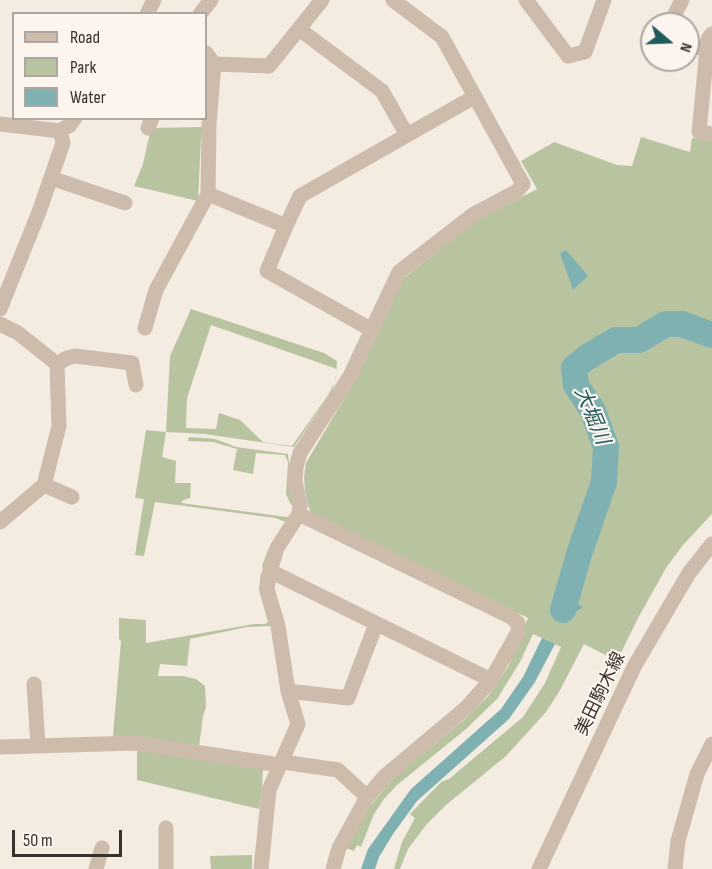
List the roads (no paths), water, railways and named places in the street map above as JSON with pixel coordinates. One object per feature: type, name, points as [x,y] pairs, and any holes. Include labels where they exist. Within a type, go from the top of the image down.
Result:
[{"type":"street","points":[[202,12],[211,0]]},
{"type":"street","points":[[145,328],[156,290],[208,194],[210,58],[269,66],[322,0]]},
{"type":"street","points":[[261,869],[269,790],[298,724],[288,691],[278,626],[267,589],[277,548],[298,514],[300,505],[295,481],[300,453],[350,376],[399,272],[474,214],[517,191],[524,184],[442,37],[393,0]]},
{"type":"street","points":[[526,0],[568,56],[585,52],[603,0]]},
{"type":"street","points":[[299,29],[382,91],[407,135]]},
{"type":"street","points":[[712,34],[708,39],[699,132],[712,134]]},
{"type":"street","points":[[700,48],[707,50]]},
{"type":"street","points":[[372,330],[267,271],[286,226],[300,196],[474,97]]},
{"type":"street","points":[[0,124],[60,131],[74,120]]},
{"type":"street","points":[[0,309],[63,143],[60,131]]},
{"type":"street","points":[[51,178],[124,203]]},
{"type":"street","points":[[208,194],[286,226]]},
{"type":"street","points":[[0,324],[18,333],[57,364],[59,426],[44,485],[0,522]]},
{"type":"street","points":[[57,364],[75,356],[132,363],[136,385]]},
{"type":"street","points":[[44,485],[72,497]]},
{"type":"street","points":[[298,514],[511,617],[518,623],[518,632],[491,680],[466,708],[385,776],[367,797],[339,848],[333,869]]},
{"type":"street","name":"美田駒木線","points":[[539,869],[634,667],[688,573],[712,544]]},
{"type":"street","points":[[270,571],[491,680]]},
{"type":"street","points":[[288,691],[348,698],[376,624]]},
{"type":"street","points":[[34,684],[38,745]]},
{"type":"street","points":[[0,747],[136,743],[338,770],[367,797]]},
{"type":"street","points":[[675,869],[678,841],[697,774],[712,746]]},
{"type":"street","points":[[166,828],[166,869]]},
{"type":"street","points":[[96,869],[102,848]]},
{"type":"water","points":[[566,250],[588,276],[573,290],[560,253]]},
{"type":"water","points":[[556,595],[583,607],[571,615],[557,609]]},
{"type":"water","points":[[542,638],[555,644],[535,682],[509,719],[417,801],[393,834],[379,857],[375,869],[361,869],[368,849],[411,789],[501,709],[523,677]]},
{"type":"waterway","name":"大堀川","points":[[563,610],[579,554],[604,482],[606,447],[593,411],[576,385],[574,368],[616,340],[639,340],[666,324],[682,324],[712,335]]}]
